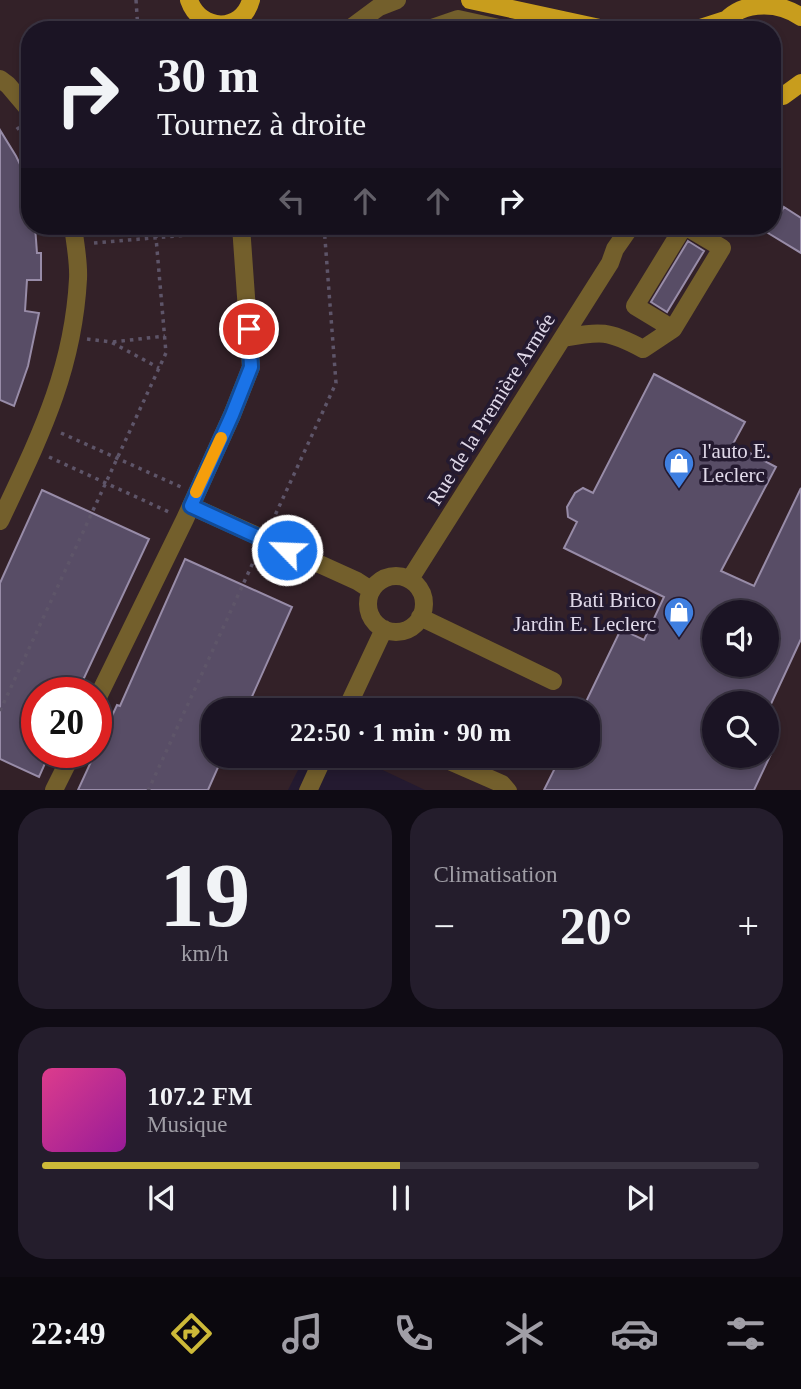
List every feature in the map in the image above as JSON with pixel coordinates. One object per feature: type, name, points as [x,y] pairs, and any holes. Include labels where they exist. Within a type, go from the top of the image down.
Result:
[{"type":"main road","points":[[190,0],[192,8],[205,21]]},
{"type":"main road","points":[[238,21],[245,15],[251,0]]},
{"type":"main road","points":[[470,0],[506,3],[575,21]]},
{"type":"main road","points":[[726,21],[743,3],[770,0],[796,10]]},
{"type":"main road","points":[[781,96],[801,83]]},
{"type":"street","points":[[360,21],[379,7],[397,0]]},
{"type":"street","points":[[0,79],[21,100]]},
{"type":"street","points":[[0,521],[57,393],[72,337],[79,276],[74,235]]},
{"type":"street","points":[[108,677],[191,506],[251,367],[242,235]]},
{"type":"street","name":"Rue de la Première Armée","points":[[410,579],[610,263],[620,235]]},
{"type":"street","points":[[673,329],[635,306],[676,235]]},
{"type":"street","points":[[564,338],[598,332],[623,338],[643,349],[673,329],[722,248],[695,235]]},
{"type":"street","points":[[191,506],[371,590]]},
{"type":"street","points":[[401,576],[410,579],[416,584],[424,600],[420,617],[415,624],[401,631],[384,629],[377,624],[368,608],[371,590],[384,578],[401,576]]},
{"type":"street","points":[[420,617],[552,681]]},
{"type":"street","points":[[352,698],[384,629]]},
{"type":"street","points":[[54,790],[65,768]]},
{"type":"street","points":[[308,790],[318,768]]},
{"type":"street","points":[[465,768],[502,784],[508,790]]},
{"type":"path","points":[[136,0],[137,21]]},
{"type":"path","points":[[0,711],[166,353],[156,235]]},
{"type":"path","points":[[75,245],[182,235]]},
{"type":"path","points":[[148,790],[336,383],[325,235]]},
{"type":"path","points":[[72,337],[111,342],[164,336]]},
{"type":"path","points":[[111,342],[159,368]]},
{"type":"shaded area","points":[[0,0],[801,0],[801,790],[425,790],[378,768],[600,768],[600,698],[201,698],[201,768],[299,768],[288,790],[0,790]]},
{"type":"building","points":[[0,130],[21,166],[21,235],[36,235],[37,253],[41,253],[41,280],[27,280],[25,311],[39,313],[28,366],[14,406],[0,400]]},
{"type":"building","points":[[784,207],[801,218],[801,253],[771,235],[781,235],[781,212]]},
{"type":"building","points":[[688,241],[704,251],[667,312],[651,302]]},
{"type":"building","points":[[654,374],[745,422],[733,444],[776,467],[721,571],[754,586],[801,488],[801,639],[777,691],[702,691],[702,768],[764,768],[754,790],[544,790],[555,768],[600,768],[600,698],[588,698],[621,629],[644,640],[664,597],[564,548],[577,522],[568,517],[567,507],[575,493],[583,488],[593,493]]},
{"type":"building","points":[[42,490],[149,539],[84,677],[21,677],[21,768],[43,768],[39,777],[0,759],[0,583]]},
{"type":"building","points":[[185,559],[292,607],[251,698],[201,698],[201,768],[218,768],[208,790],[78,790],[88,768],[112,768],[112,716],[117,705],[120,706]]},
{"type":"slow traffic","points":[[196,492],[221,438]]},
{"type":"place","name":"l'auto E. Leclerc","points":[[679,490]]},
{"type":"place","name":"Bati Brico Jardin E. Leclerc","points":[[679,639]]},
{"type":"route","points":[[249,329],[251,367],[191,506],[287,550]]}]
